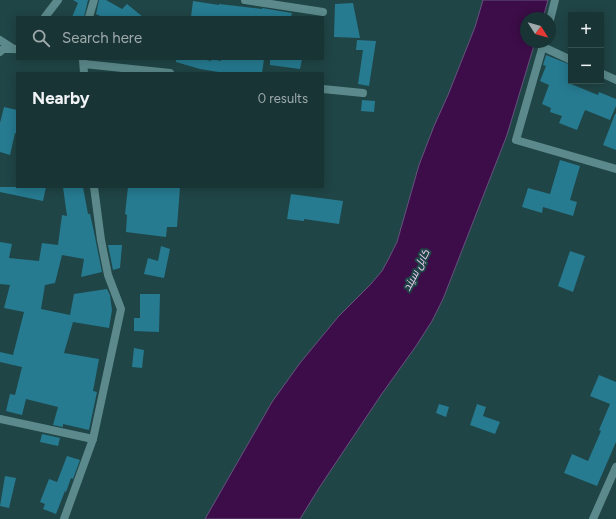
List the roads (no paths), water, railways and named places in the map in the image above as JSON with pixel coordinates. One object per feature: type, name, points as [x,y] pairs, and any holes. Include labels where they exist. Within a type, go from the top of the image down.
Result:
[{"type":"street","points":[[46,16],[58,0]]},
{"type":"street","points":[[89,16],[94,0]]},
{"type":"street","points":[[245,0],[323,12]]},
{"type":"street","points":[[552,12],[555,0]]},
{"type":"street","points":[[0,40],[15,49]]},
{"type":"street","points":[[542,48],[516,140],[616,169]]},
{"type":"street","points":[[549,48],[568,58]]},
{"type":"street","points":[[0,52],[3,49],[15,49]]},
{"type":"street","points":[[84,62],[162,72]]},
{"type":"street","points":[[604,74],[616,80]]},
{"type":"street","points":[[324,89],[363,93]]},
{"type":"street","points":[[64,519],[93,439],[120,309],[108,275],[101,240],[94,188]]},
{"type":"street","points":[[0,419],[93,439]]},
{"type":"street","points":[[593,519],[616,467]]},
{"type":"water","name":"کابل سيند","points":[[483,0],[548,0],[545,12],[520,12],[520,48],[533,48],[507,135],[443,299],[432,321],[319,488],[300,519],[205,519],[272,402],[300,363],[338,317],[382,271],[397,242],[419,165],[475,27]]}]
